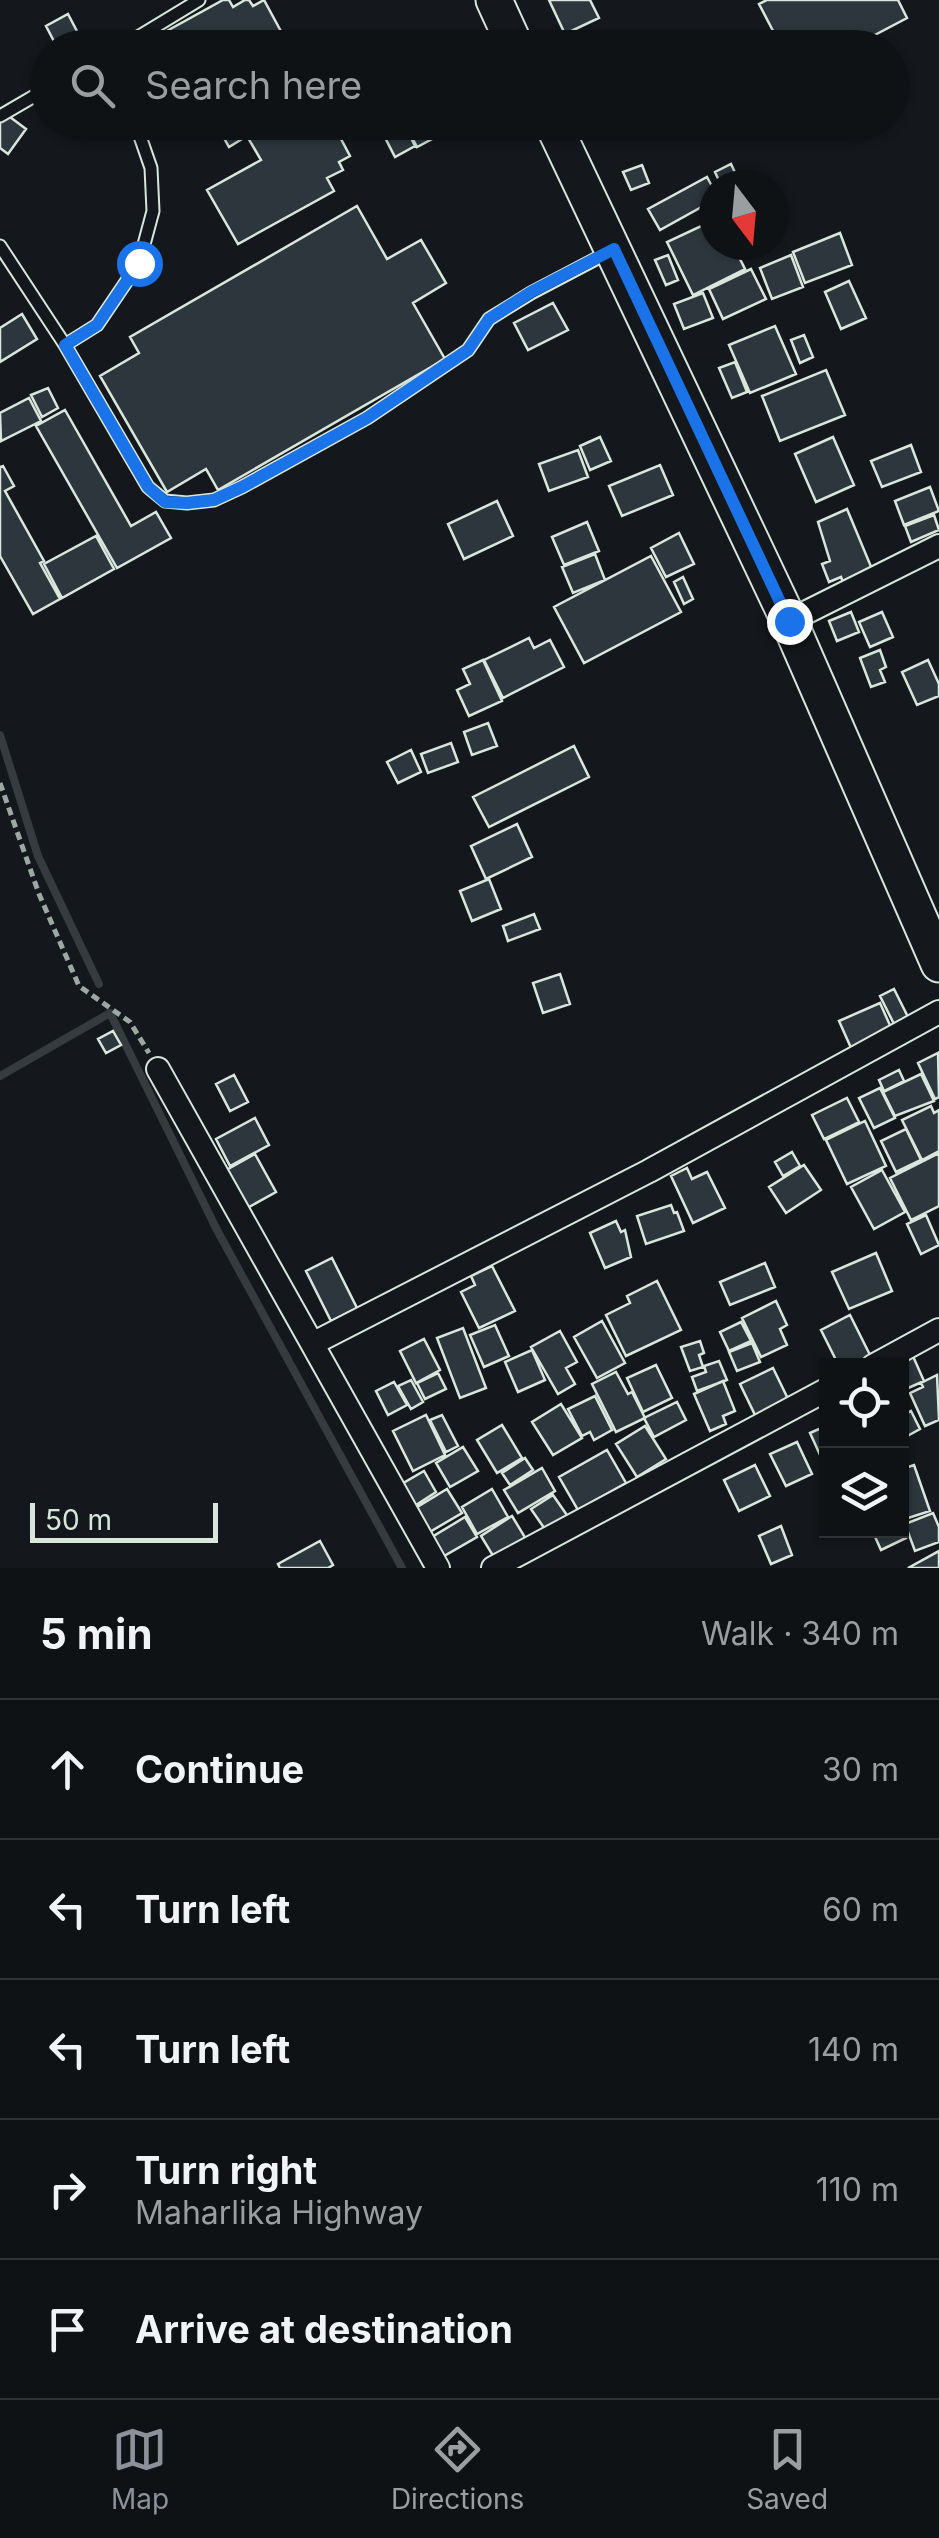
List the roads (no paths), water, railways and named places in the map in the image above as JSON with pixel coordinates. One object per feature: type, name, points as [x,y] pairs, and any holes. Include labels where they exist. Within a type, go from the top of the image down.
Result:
[{"type":"main road","points":[[494,0],[508,30]]},
{"type":"main road","points":[[561,140],[789,621],[939,964]]},
{"type":"street","points":[[789,621],[939,546]]},
{"type":"street","points":[[314,1343],[649,1171],[939,1012]]},
{"type":"street","points":[[158,1069],[438,1568]]},
{"type":"street","points":[[888,1358],[939,1330]]},
{"type":"street","points":[[494,1568],[819,1394]]},
{"type":"lane","points":[[150,30],[199,0]]},
{"type":"lane","points":[[0,116],[30,98]]},
{"type":"lane","points":[[65,345],[97,325],[139,263],[153,210],[151,168],[141,140]]},
{"type":"lane","points":[[0,246],[65,345],[148,487],[165,502],[214,500],[367,418],[468,350],[489,319],[531,292],[614,249]]},
{"type":"waterway","points":[[0,735],[38,856],[99,984]]},
{"type":"waterway","points":[[0,1076],[110,1013],[217,1230],[402,1568]]}]
